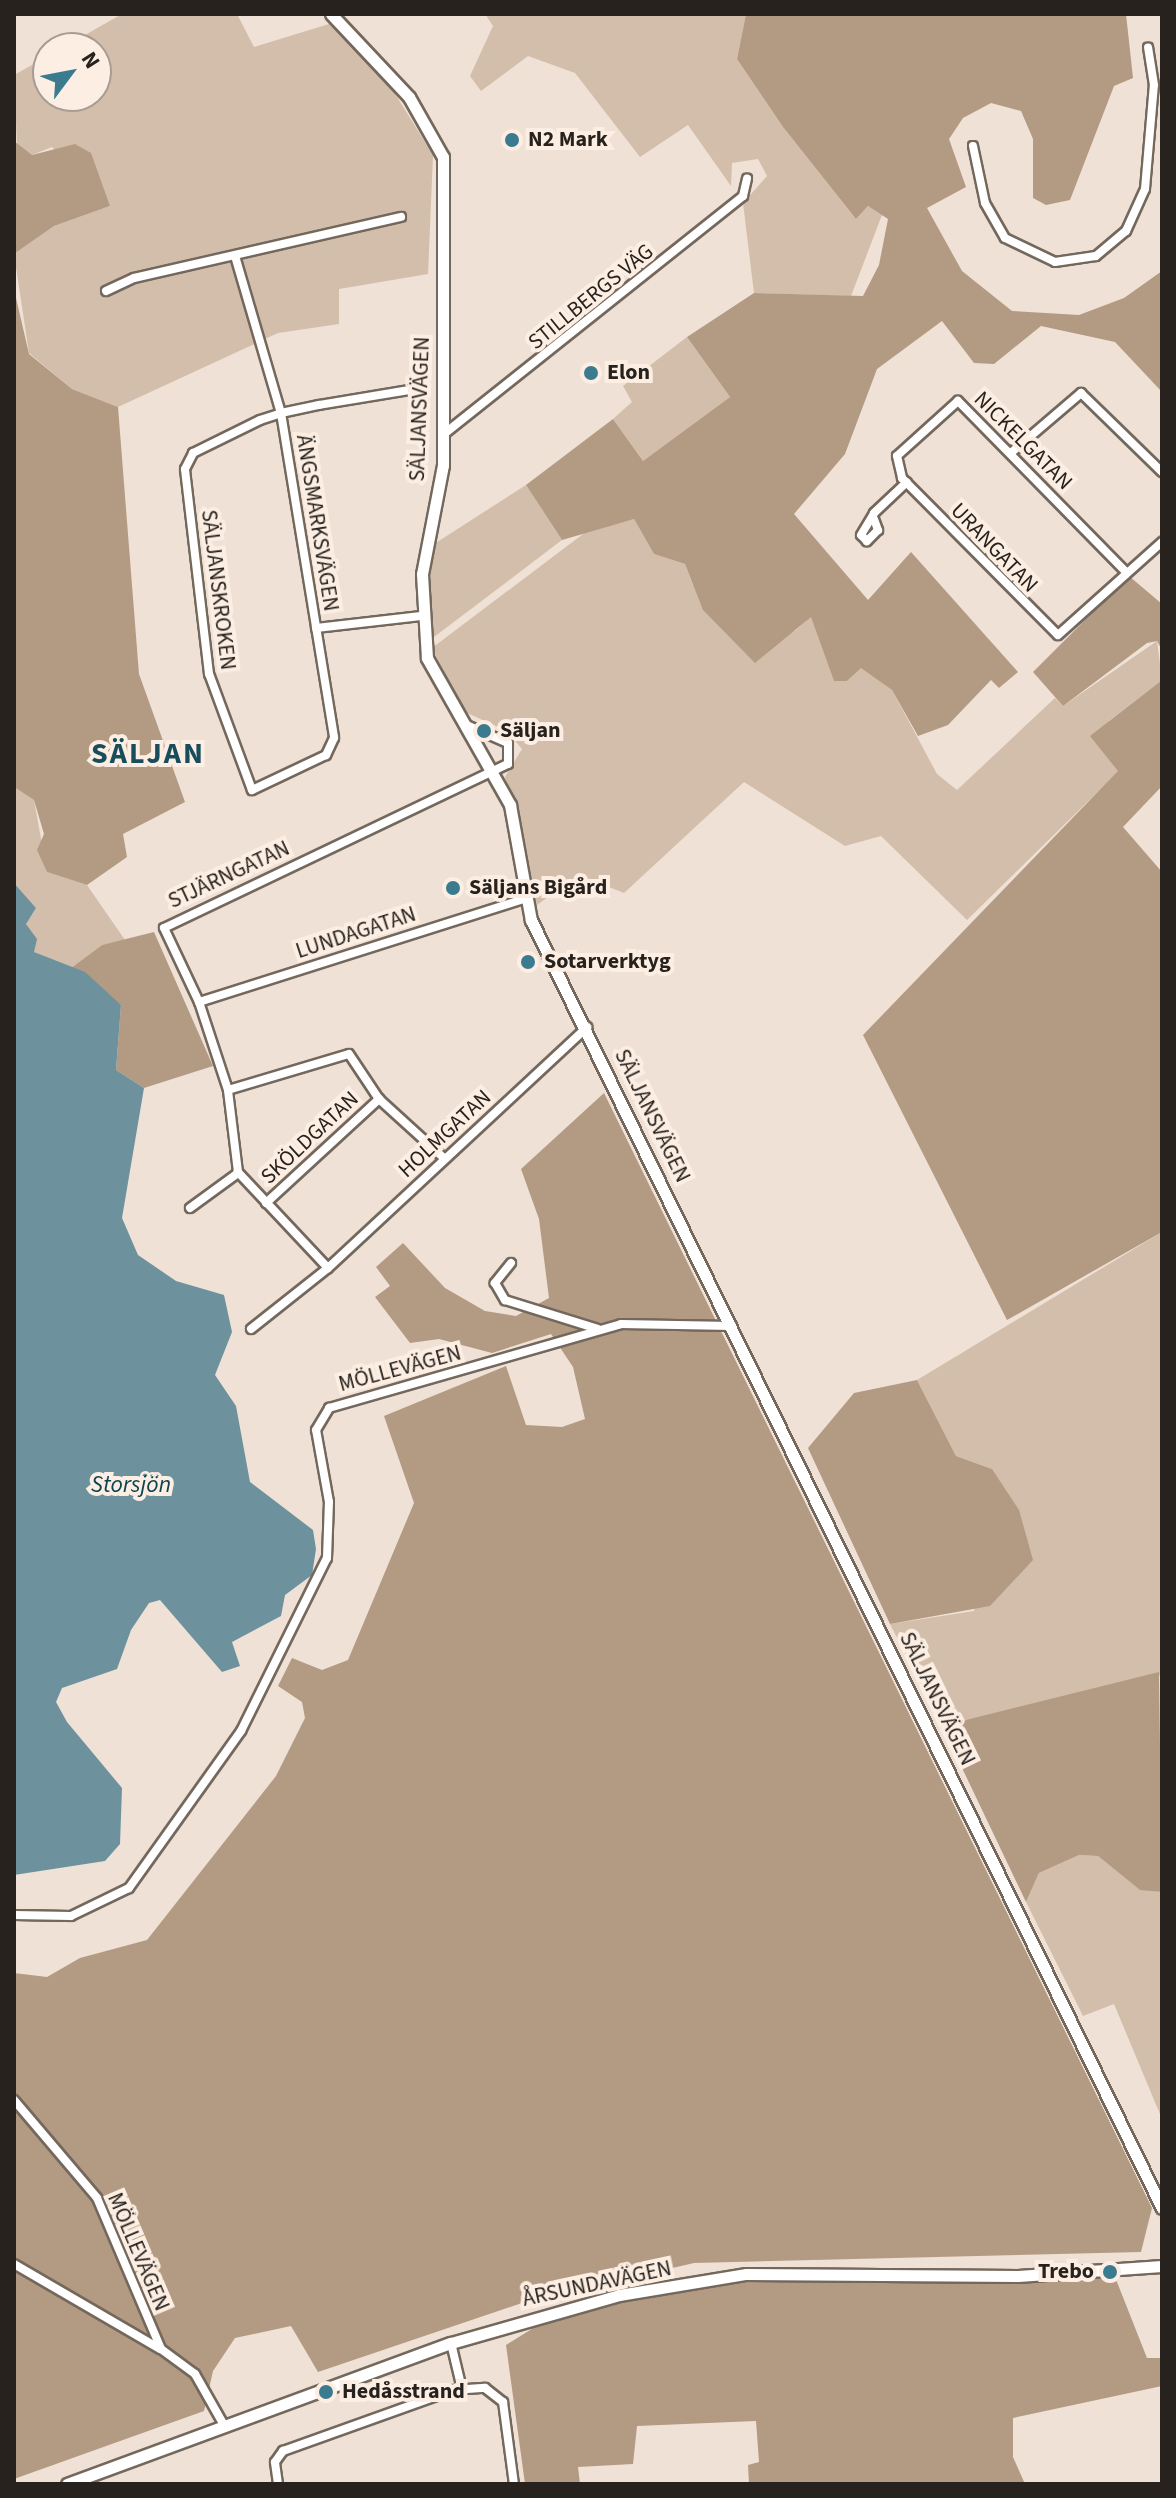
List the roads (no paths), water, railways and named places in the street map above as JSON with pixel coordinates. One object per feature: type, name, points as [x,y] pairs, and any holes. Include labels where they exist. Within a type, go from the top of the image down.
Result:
[{"type":"street","name":"SÄLJANSVÄGEN","points":[[331,14],[399,84],[443,157],[444,434],[421,616],[427,658],[510,805],[523,899],[1162,2208]]},
{"type":"street","points":[[973,146],[993,223],[1016,249],[1055,262],[1096,256],[1126,231],[1150,165],[1154,85],[1148,47]]},
{"type":"street","points":[[1150,165],[1162,166]]},
{"type":"street","name":"STILLBERGS VÄG","points":[[444,434],[743,196],[747,178]]},
{"type":"street","points":[[106,291],[235,256],[401,217]]},
{"type":"street","name":"ÄNGSMARKSVÄGEN","points":[[235,256],[281,413],[316,628],[421,616]]},
{"type":"street","name":"SÄLJANSKROKEN","points":[[316,628],[334,738],[326,755],[252,790],[209,674],[185,469],[199,449],[281,413],[410,390]]},
{"type":"street","points":[[1012,452],[1081,393],[1162,472]]},
{"type":"street","name":"NICKELGATAN","points":[[894,463],[958,401],[1012,452],[1126,572]]},
{"type":"street","name":"URANGATAN","points":[[894,463],[907,482],[1058,635],[1126,572]]},
{"type":"street","points":[[874,519],[907,482]]},
{"type":"street","points":[[1126,572],[1162,542]]},
{"type":"street","points":[[462,723],[511,747],[508,764],[493,774]]},
{"type":"street","name":"STJÄRNGATAN","points":[[238,1173],[228,1090],[199,1002],[165,939],[169,922],[493,774]]},
{"type":"street","name":"LUNDAGATAN","points":[[199,1002],[523,899]]},
{"type":"street","name":"HOLMGATAN","points":[[328,1268],[587,1027]]},
{"type":"street","points":[[228,1090],[345,1054],[379,1099],[445,1159]]},
{"type":"street","name":"SKÖLDGATAN","points":[[266,1203],[379,1099]]},
{"type":"street","points":[[190,1208],[238,1173],[328,1268],[251,1329]]},
{"type":"street","points":[[511,1263],[495,1283],[505,1300],[599,1329]]},
{"type":"street","name":"MÖLLEVÄGEN","points":[[14,1915],[71,1916],[114,1899],[146,1869],[178,1810],[241,1731],[318,1585],[330,1528],[316,1430],[323,1414],[349,1399],[599,1329],[732,1326]]},
{"type":"street","name":"MÖLLEVÄGEN","points":[[14,2100],[97,2198],[161,2349]]},
{"type":"street","name":"MÖLLEVÄGEN","points":[[14,2264],[161,2349],[195,2374],[225,2427]]},
{"type":"street","name":"ÅRSUNDAVÄGEN","points":[[67,2484],[451,2343],[619,2295],[746,2274],[1018,2276],[1162,2266]]},
{"type":"street","points":[[451,2343],[462,2389]]},
{"type":"street","points":[[278,2484],[275,2462],[283,2451],[462,2389],[485,2388],[503,2402],[514,2484]]},
{"type":"water","name":"Storsjön","points":[[14,883],[36,908],[26,924],[37,939],[34,952],[85,972],[121,1005],[116,1070],[144,1088],[122,1218],[138,1255],[176,1281],[224,1295],[232,1332],[215,1375],[236,1406],[250,1482],[313,1530],[316,1549],[312,1575],[285,1595],[281,1616],[232,1642],[240,1666],[222,1672],[160,1600],[149,1603],[131,1630],[117,1669],[62,1688],[56,1702],[67,1722],[122,1788],[120,1844],[105,1861],[14,1875]]},
{"type":"place","name":"N2 Mark","points":[[512,140]]},
{"type":"place","name":"Elon","points":[[591,373]]},
{"type":"place","name":"Säljan","points":[[484,731]]},
{"type":"place","name":"Säljans Bigård","points":[[453,888]]},
{"type":"place","name":"Sotarverktyg","points":[[528,962]]},
{"type":"place","name":"Trebo","points":[[1110,2272]]},
{"type":"place","name":"Hedåsstrand","points":[[326,2392]]},
{"type":"district","name":"SÄLJAN","points":[[148,754]]}]
